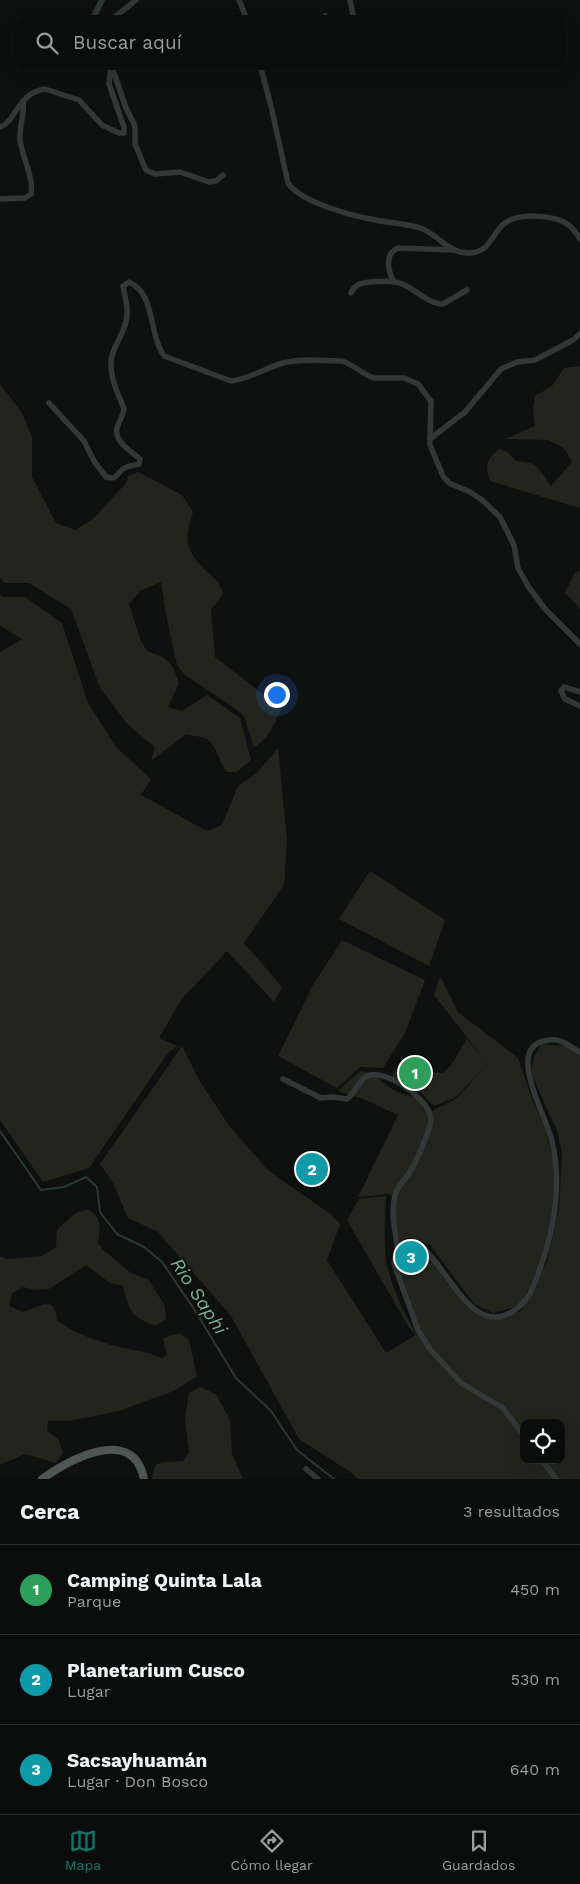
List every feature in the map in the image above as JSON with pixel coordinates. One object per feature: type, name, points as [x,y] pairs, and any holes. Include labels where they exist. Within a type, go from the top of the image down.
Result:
[{"type":"main road","points":[[42,1479],[58,1467],[82,1456],[98,1451],[113,1450],[127,1452],[137,1460],[142,1469],[144,1479]]},
{"type":"street","points":[[118,15],[136,0]]},
{"type":"street","points":[[239,0],[245,15]]},
{"type":"street","points":[[350,0],[353,15]]},
{"type":"street","points":[[0,127],[8,122],[23,101],[39,90],[45,89],[71,96],[84,104],[102,125],[121,134],[125,130],[109,84],[110,70]]},
{"type":"street","points":[[113,70],[126,108],[135,126],[135,144],[146,170],[155,174],[180,172],[210,182],[216,181],[223,175]]},
{"type":"street","points":[[261,70],[285,171],[292,189],[313,202],[359,216],[421,228],[438,237],[453,250]]},
{"type":"street","points":[[0,199],[25,198],[31,194],[31,186],[20,141],[20,124],[24,112],[23,101]]},
{"type":"street","points":[[394,282],[389,262],[389,256],[393,250],[398,248],[453,250],[469,253],[484,249],[504,224],[513,219],[534,216],[564,222],[574,230],[580,239]]},
{"type":"street","points":[[49,403],[84,441],[106,477],[114,478],[123,469],[139,464],[140,458],[125,447],[117,435],[124,409],[116,392],[111,367],[112,353],[127,317],[128,308],[123,286],[129,282],[143,292],[147,300],[154,332],[164,356],[231,381],[241,380],[292,361],[342,361],[350,363],[374,378],[411,379],[418,384],[431,401],[431,449],[443,476],[449,483],[470,492],[482,500],[500,517],[514,545],[518,568],[528,586],[545,609],[580,644]]},
{"type":"street","points":[[351,293],[356,286],[362,283],[394,282],[403,284],[438,304],[448,302],[467,290]]},
{"type":"street","points":[[430,439],[464,412],[501,369],[518,362],[534,360],[573,340],[580,334]]},
{"type":"street","points":[[580,692],[564,687],[561,691],[565,699],[580,706]]},
{"type":"street","points":[[398,1250],[406,1244],[420,1245],[453,1284],[467,1304],[487,1316],[499,1316],[520,1307],[527,1298],[541,1269],[555,1208],[555,1156],[552,1139],[528,1073],[530,1049],[537,1042],[559,1041],[580,1052]]},
{"type":"street","points":[[283,1079],[321,1098],[347,1099],[353,1095],[366,1077],[376,1074],[412,1092],[430,1112],[432,1122],[412,1170],[396,1192],[393,1219],[398,1250],[394,1264],[418,1330],[430,1350],[461,1383],[503,1408],[520,1431]]},
{"type":"street","points":[[545,1464],[556,1479]]},
{"type":"street","points":[[306,1470],[318,1479]]},
{"type":"shaded area","points":[[580,366],[580,508],[490,481],[487,471],[488,463],[491,456],[499,449],[508,452],[516,461],[534,465],[551,486],[572,462],[564,448],[548,440],[505,439],[535,426],[533,408],[535,396],[552,386],[564,368]]},
{"type":"shaded area","points":[[0,384],[22,413],[32,437],[32,477],[56,523],[75,530],[93,519],[127,482],[128,476],[138,472],[182,495],[193,512],[188,530],[188,544],[194,558],[217,581],[223,594],[211,610],[215,657],[282,709],[267,737],[254,748],[244,716],[185,675],[177,665],[161,582],[140,591],[129,604],[141,641],[147,651],[163,657],[173,667],[179,683],[168,707],[182,711],[207,695],[240,718],[251,760],[237,772],[227,772],[213,746],[207,739],[186,734],[151,761],[155,747],[128,725],[100,688],[71,609],[29,583],[4,583],[0,577]]},
{"type":"shaded area","points":[[580,571],[580,609],[565,593],[575,573]]},
{"type":"shaded area","points":[[0,594],[2,597],[25,597],[62,623],[88,703],[116,747],[151,779],[141,795],[207,831],[222,825],[238,786],[258,772],[278,748],[287,840],[284,885],[244,943],[282,987],[274,1002],[227,951],[181,1000],[159,1038],[177,1046],[168,1053],[89,1168],[43,1182],[0,1120],[0,652],[22,639],[0,626]]},
{"type":"shaded area","points":[[370,871],[445,920],[429,966],[339,919]]},
{"type":"shaded area","points":[[342,940],[425,980],[405,1033],[383,1068],[360,1067],[337,1088],[278,1056],[313,985]]},
{"type":"shaded area","points":[[440,976],[458,1012],[518,1058],[545,1129],[554,1162],[554,1199],[550,1228],[540,1264],[520,1306],[493,1313],[474,1304],[430,1245],[409,1238],[395,1243],[394,1198],[389,1194],[358,1197],[398,1115],[363,1099],[338,1091],[360,1071],[365,1072],[375,1076],[394,1090],[420,1098],[432,1111],[456,1099],[488,1064],[456,1097],[434,1106],[416,1088],[391,1077],[403,1058],[428,1072],[444,1073],[452,1064],[467,1039],[487,1063],[434,995]]},
{"type":"shaded area","points":[[541,1044],[571,1046],[580,1049],[580,1479],[358,1479],[352,1473],[299,1439],[231,1316],[158,1232],[128,1218],[113,1183],[100,1164],[182,1046],[199,1080],[228,1124],[266,1168],[332,1215],[340,1224],[327,1260],[386,1353],[416,1335],[408,1326],[347,1220],[359,1199],[386,1196],[386,1262],[401,1304],[417,1335],[421,1333],[394,1264],[394,1252],[401,1245],[420,1246],[468,1308],[493,1320],[521,1311],[547,1262],[559,1209],[562,1154],[558,1133],[531,1073],[534,1057]]},
{"type":"shaded area","points":[[88,1209],[98,1220],[100,1227],[98,1243],[102,1249],[131,1273],[149,1280],[165,1306],[166,1319],[155,1326],[140,1319],[129,1307],[123,1286],[110,1283],[86,1265],[49,1289],[36,1290],[23,1287],[12,1293],[9,1306],[23,1312],[44,1304],[52,1305],[56,1312],[57,1321],[64,1326],[95,1340],[162,1358],[167,1355],[163,1338],[180,1333],[189,1340],[197,1376],[174,1391],[119,1411],[69,1421],[48,1421],[47,1431],[59,1440],[63,1453],[56,1463],[25,1454],[0,1465],[0,1256],[7,1259],[42,1256],[56,1247],[57,1230],[74,1214]]},
{"type":"shaded area","points":[[200,1387],[216,1394],[230,1420],[232,1454],[243,1479],[152,1479],[155,1465],[164,1462],[183,1461],[189,1452],[185,1418],[189,1393]]},
{"type":"waterway","points":[[94,15],[102,0]]},
{"type":"waterway","name":"Rio Saphi","points":[[0,1131],[41,1190],[64,1187],[86,1177],[97,1187],[100,1212],[117,1234],[144,1247],[162,1262],[194,1309],[236,1378],[271,1411],[297,1450],[334,1479]]},
{"type":"place","name":"Camping Quinta Lala","points":[[415,1073]]},
{"type":"place","name":"Planetarium Cusco","points":[[312,1169]]},
{"type":"place","name":"Sacsayhuamán","points":[[411,1257]]}]
